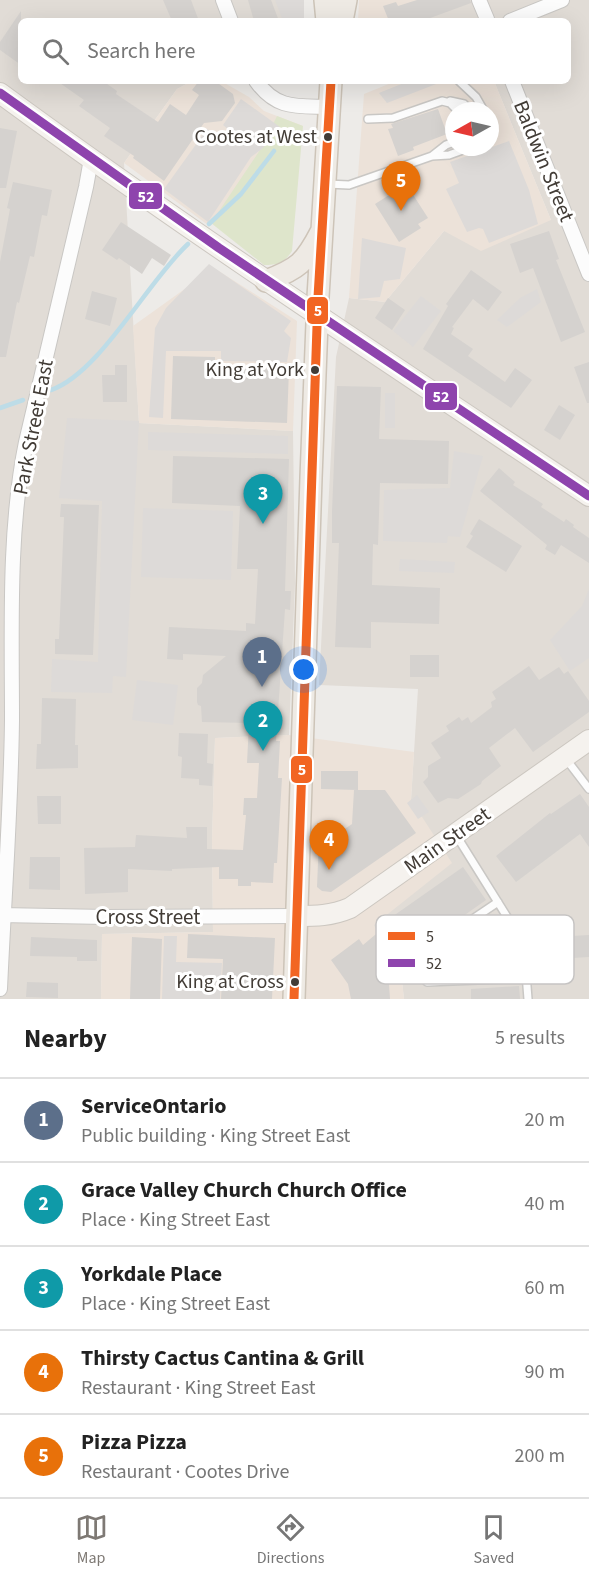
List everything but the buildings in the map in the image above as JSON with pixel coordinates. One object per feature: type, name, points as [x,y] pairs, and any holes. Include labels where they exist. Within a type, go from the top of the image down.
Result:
[{"type":"main road","points":[[325,0],[327,18]]},
{"type":"main road","points":[[343,18],[346,0]]},
{"type":"main road","points":[[294,999],[318,317],[331,84]]},
{"type":"main road","points":[[266,281],[291,271],[302,262],[323,229]]},
{"type":"street","points":[[223,0],[230,18]]},
{"type":"street","points":[[479,0],[489,18]]},
{"type":"street","points":[[517,18],[562,0]]},
{"type":"street","points":[[258,84],[268,96],[278,101],[292,105],[329,107]]},
{"type":"street","name":"Baldwin Street","points":[[513,84],[589,274]]},
{"type":"street","points":[[0,93],[318,317],[589,496]]},
{"type":"street","name":"Park Street East","points":[[0,989],[6,691],[14,543],[22,462],[91,159]]},
{"type":"street","name":"Main Street","points":[[296,916],[336,914],[350,908],[589,740]]},
{"type":"street","name":"Cross Street","points":[[2,915],[106,918],[296,916]]},
{"type":"lane","points":[[462,84],[479,102]]},
{"type":"lane","points":[[368,119],[393,118],[436,102],[452,102]]},
{"type":"lane","points":[[432,156],[445,146]]},
{"type":"lane","points":[[325,184],[349,185],[432,156],[445,155]]},
{"type":"lane","points":[[565,757],[589,789]]},
{"type":"lane","points":[[456,835],[506,915]]},
{"type":"lane","points":[[479,915],[498,902]]},
{"type":"lane","points":[[527,984],[528,999]]},
{"type":"shaded area","points":[[0,0],[302,0],[303,18],[18,18],[18,84],[186,84],[177,89],[124,163],[139,423],[293,431],[295,583],[289,735],[215,738],[212,840],[213,932],[102,934],[101,999],[0,999]]},
{"type":"shaded area","points":[[275,0],[304,0],[304,18],[282,18]]},
{"type":"shaded area","points":[[359,0],[418,0],[428,18],[358,18]]},
{"type":"shaded area","points":[[418,0],[589,0],[589,999],[404,999],[402,984],[574,984],[574,915],[376,915],[411,800],[418,689],[319,685],[336,357],[349,298],[385,302],[444,231],[551,220],[495,84],[571,84],[571,18],[428,18]]},
{"type":"shaded area","points":[[186,84],[226,84],[249,97],[264,111],[303,126],[208,225],[124,163],[177,89]]},
{"type":"shaded area","points":[[389,84],[495,84],[551,220],[481,251],[444,231],[385,302],[349,298],[364,94]]},
{"type":"shaded area","points":[[402,84],[436,84],[387,103],[379,93]]},
{"type":"shaded area","points":[[241,99],[280,127],[263,148],[251,157],[208,222],[164,189],[207,129],[225,141],[231,132],[223,125]]},
{"type":"shaded area","points":[[509,141],[529,190],[538,224],[489,243],[483,229],[467,232],[446,189],[459,183],[450,162],[467,156],[499,156],[499,145]]},
{"type":"shaded area","points":[[362,238],[406,248],[400,279],[384,281],[380,297],[358,299]]},
{"type":"shaded area","points":[[209,264],[291,321],[284,331],[291,338],[287,362],[221,361],[221,351],[166,351],[163,418],[149,417],[155,328],[166,308]]},
{"type":"shaded area","points":[[214,268],[297,321],[293,431],[139,423],[133,326]]},
{"type":"shaded area","points":[[537,289],[541,302],[507,327],[497,320],[520,298]]},
{"type":"shaded area","points":[[421,296],[441,311],[413,347],[393,331]]},
{"type":"shaded area","points":[[385,393],[395,393],[395,428],[385,428]]},
{"type":"shaded area","points":[[67,418],[139,421],[126,677],[113,676],[112,693],[51,692],[52,659],[98,662],[102,501],[59,498]]},
{"type":"shaded area","points":[[148,432],[288,436],[288,454],[148,450]]},
{"type":"shaded area","points":[[454,451],[483,456],[460,537],[448,536],[447,543],[383,541],[384,490],[450,488]]},
{"type":"shaded area","points":[[143,508],[233,511],[231,580],[141,577]]},
{"type":"shaded area","points":[[400,559],[455,562],[454,573],[399,571]]},
{"type":"shaded area","points":[[589,589],[589,658],[570,671],[550,640],[582,606]]},
{"type":"shaded area","points":[[137,680],[178,685],[173,725],[132,720]]},
{"type":"shaded area","points":[[289,735],[414,752],[411,800],[452,863],[387,915],[376,915],[374,925],[376,929],[376,984],[402,984],[404,999],[101,999],[102,934],[213,932],[212,840],[215,738]]},
{"type":"shaded area","points":[[417,795],[429,812],[418,819],[407,803]]},
{"type":"shaded area","points":[[376,915],[376,931],[373,925]]},
{"type":"shaded area","points":[[164,936],[177,936],[176,962],[222,963],[220,999],[162,999]]},
{"type":"green space","points":[[277,116],[303,126],[292,251],[280,263],[264,265],[211,223],[260,150]]},
{"type":"waterway","points":[[209,224],[241,194],[274,151]]},
{"type":"waterway","points":[[51,390],[69,380],[105,346],[172,260],[188,244]]},
{"type":"waterway","points":[[0,408],[23,400]]},
{"type":"transit line","name":"5","points":[[294,999],[318,297],[331,84]]},
{"type":"transit line","name":"52","points":[[0,93],[219,248],[589,496]]},
{"type":"place","name":"Cootes at West","points":[[328,137]]},
{"type":"place","name":"Pizza Pizza","points":[[401,211]]},
{"type":"place","name":"King at York","points":[[315,370]]},
{"type":"place","name":"Yorkdale Place","points":[[263,524]]},
{"type":"place","name":"ServiceOntario","points":[[262,687]]},
{"type":"place","name":"Grace Valley Church Church Office","points":[[263,751]]},
{"type":"place","name":"Thirsty Cactus Cantina & Grill","points":[[329,870]]},
{"type":"place","name":"King at Cross","points":[[295,982]]}]
